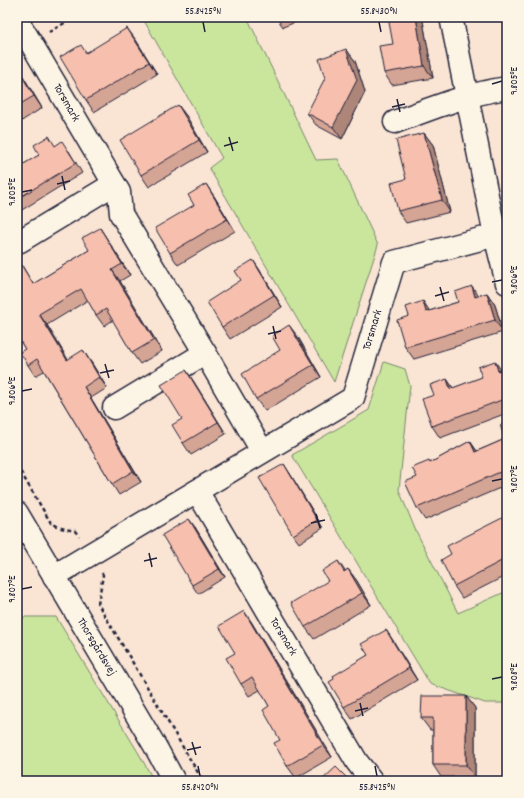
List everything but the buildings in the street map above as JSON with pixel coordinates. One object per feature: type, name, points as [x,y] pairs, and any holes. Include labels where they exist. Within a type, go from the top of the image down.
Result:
[{"type":"street","points":[[451,17],[501,234],[507,283]]},
{"type":"street","name":"Torsmark","points":[[17,27],[20,25],[119,192],[121,214],[262,451]]},
{"type":"street","points":[[395,122],[468,96],[507,88]]},
{"type":"street","points":[[20,241],[114,184]]},
{"type":"street","name":"Torsmark","points":[[54,576],[353,398],[394,262],[501,234]]},
{"type":"street","points":[[114,408],[205,353]]},
{"type":"street","name":"Torsmark","points":[[197,491],[357,762],[372,781]]},
{"type":"street","name":"Thorsgårdsvej","points":[[17,513],[151,739],[174,781]]},
{"type":"path","points":[[31,43],[75,17]]},
{"type":"path","points":[[17,466],[51,523],[61,528],[75,531],[91,554],[103,575],[98,604],[203,781]]},
{"type":"green space","points":[[142,17],[247,17],[316,160],[338,159],[378,245],[334,382],[209,168],[222,158]]},
{"type":"green space","points":[[384,362],[405,369],[410,386],[399,490],[415,529],[458,613],[507,591],[507,703],[485,703],[430,684],[292,455],[369,410]]},
{"type":"green space","points":[[17,617],[56,617],[154,781],[17,781]]}]
